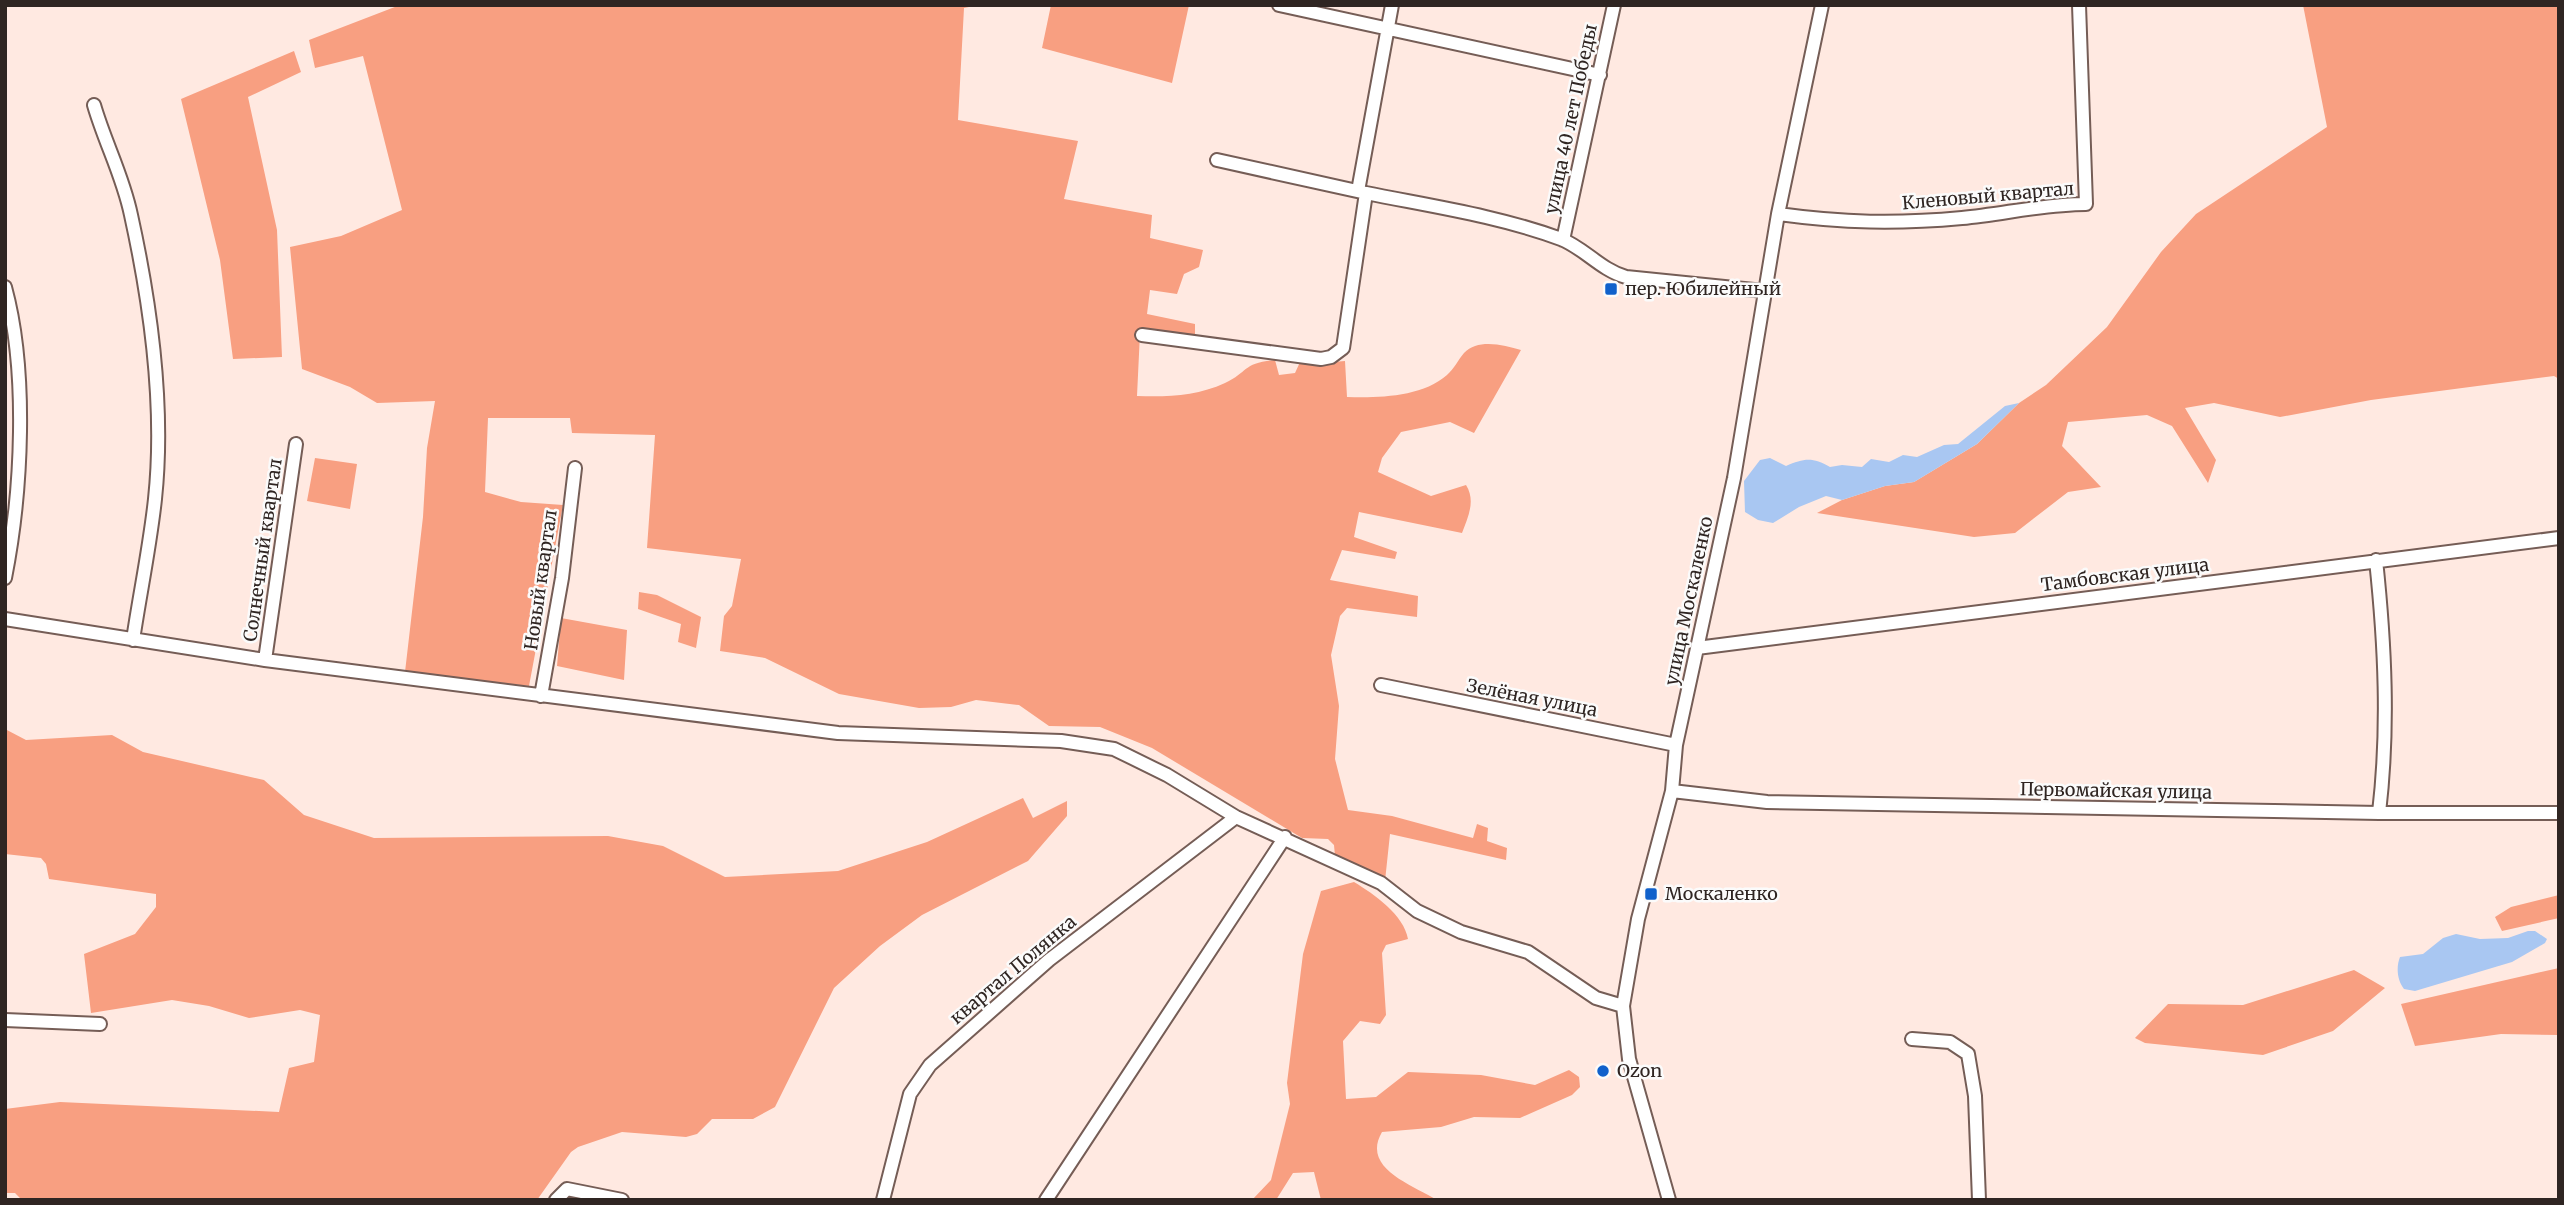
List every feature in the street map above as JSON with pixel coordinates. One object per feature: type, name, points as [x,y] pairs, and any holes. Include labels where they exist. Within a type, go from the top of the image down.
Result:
[{"type":"street","points":[[1279,5],[1600,75]]},
{"type":"street","points":[[1142,334],[1321,359],[1338,353],[1344,342],[1362,192],[1386,29],[1392,5]]},
{"type":"street","name":"улица 40 лет Победы","points":[[1563,240],[1614,5]]},
{"type":"street","name":"улица Москаленко","points":[[1669,1200],[1629,1059],[1623,1006],[1638,919],[1672,790],[1676,745],[1734,478],[1778,214],[1822,5]]},
{"type":"street","name":"Кленовый квартал","points":[[1778,214],[1855,224],[1962,218],[2063,204],[2086,204],[2080,5]]},
{"type":"street","points":[[94,105],[105,142],[114,153],[131,213],[149,309],[158,416],[155,498],[133,640]]},
{"type":"street","points":[[1217,160],[1486,218],[1563,240],[1613,274],[1765,291]]},
{"type":"street","points":[[5,287],[20,397],[14,534],[5,578]]},
{"type":"street","name":"Солнечный квартал","points":[[265,660],[296,444]]},
{"type":"street","name":"Новый квартал","points":[[541,696],[562,578],[575,468]]},
{"type":"street","name":"Тамбовская улица","points":[[1697,648],[2559,538]]},
{"type":"street","points":[[2376,560],[2386,658],[2385,766],[2379,813]]},
{"type":"street","points":[[5,619],[265,660],[838,733],[1086,743],[1114,750],[1157,770],[1236,817],[1381,883],[1418,911],[1461,932],[1528,952],[1596,998],[1623,1006]]},
{"type":"street","name":"Зелёная улица","points":[[1381,685],[1676,745]]},
{"type":"street","name":"Первомайская улица","points":[[1672,790],[1767,802],[2379,813],[2559,813]]},
{"type":"street","name":"квартал Полянка","points":[[883,1200],[910,1094],[930,1065],[1049,960],[1236,817]]},
{"type":"street","points":[[1046,1200],[1285,837]]},
{"type":"street","points":[[5,1020],[100,1024]]},
{"type":"street","points":[[1912,1039],[1950,1042],[1968,1054],[1975,1096],[1979,1200]]},
{"type":"street","points":[[556,1200],[567,1189],[622,1200]]},
{"type":"shaded area","points":[[400,5],[979,5],[964,8],[958,120],[1078,141],[1064,199],[1152,215],[1150,238],[1203,250],[1199,267],[1184,274],[1177,294],[1150,290],[1147,314],[1195,324],[1195,339],[1140,333],[1137,396],[1171,396],[1204,391],[1233,379],[1257,363],[1275,360],[1279,375],[1295,373],[1301,360],[1321,363],[1345,361],[1347,397],[1400,395],[1437,382],[1449,373],[1470,348],[1491,344],[1521,350],[1474,433],[1450,422],[1401,432],[1382,458],[1378,472],[1431,496],[1466,485],[1471,503],[1462,533],[1359,512],[1354,537],[1397,552],[1395,559],[1342,550],[1330,580],[1418,596],[1417,617],[1347,608],[1340,616],[1331,655],[1339,706],[1335,759],[1348,810],[1392,816],[1473,838],[1477,824],[1488,828],[1487,841],[1507,848],[1506,860],[1390,834],[1385,881],[1335,856],[1334,845],[1328,839],[1302,838],[1152,748],[1100,727],[1049,726],[1019,705],[976,700],[951,707],[919,708],[839,694],[765,658],[720,651],[724,616],[732,606],[741,559],[647,548],[655,435],[572,433],[570,418],[488,418],[485,492],[521,502],[563,505],[529,686],[405,672],[423,517],[427,448],[435,401],[377,403],[350,387],[302,369],[290,247],[341,236],[402,210],[363,56],[315,68],[309,40]]},
{"type":"shaded area","points":[[1051,5],[1189,5],[1172,83],[1042,48]]},
{"type":"shaded area","points":[[2303,5],[2559,5],[2559,379],[2554,376],[2371,400],[2280,417],[2214,403],[2185,408],[2216,460],[2208,483],[2172,426],[2147,415],[2068,422],[2062,446],[2101,487],[2068,492],[2015,533],[1974,537],[1817,513],[1842,500],[1885,486],[1914,482],[1977,444],[2019,403],[2046,385],[2107,327],[2161,252],[2196,214],[2327,127]]},
{"type":"shaded area","points":[[294,51],[301,72],[248,97],[277,230],[282,357],[233,359],[220,260],[181,99]]},
{"type":"shaded area","points":[[315,458],[357,464],[350,509],[307,501]]},
{"type":"shaded area","points":[[639,592],[657,595],[701,617],[696,648],[678,642],[681,624],[638,609]]},
{"type":"shaded area","points":[[561,618],[627,630],[624,680],[557,666]]},
{"type":"shaded area","points":[[5,729],[26,740],[112,735],[143,752],[264,780],[304,815],[374,838],[608,836],[663,846],[725,877],[838,871],[927,842],[1023,798],[1033,818],[1067,801],[1067,816],[1028,861],[922,915],[880,946],[834,988],[775,1107],[753,1119],[712,1119],[697,1134],[686,1137],[622,1132],[578,1147],[571,1152],[537,1200],[22,1200],[15,1193],[5,1193],[5,1109],[60,1102],[279,1112],[289,1068],[314,1062],[320,1015],[300,1010],[249,1018],[209,1006],[172,1000],[91,1013],[84,954],[135,934],[156,907],[156,894],[49,879],[46,864],[41,858],[5,854]]},
{"type":"shaded area","points":[[1354,882],[1379,899],[1394,914],[1401,922],[1408,939],[1386,945],[1382,953],[1386,1015],[1380,1024],[1360,1021],[1343,1041],[1346,1099],[1376,1097],[1408,1072],[1481,1075],[1535,1085],[1569,1070],[1579,1077],[1580,1087],[1572,1095],[1520,1118],[1474,1117],[1441,1127],[1382,1132],[1377,1145],[1378,1156],[1383,1165],[1392,1174],[1437,1200],[1321,1200],[1314,1172],[1293,1173],[1276,1200],[1252,1200],[1271,1180],[1290,1104],[1287,1083],[1303,954],[1321,891]]},
{"type":"shaded area","points":[[2559,895],[2559,918],[2502,931],[2495,917],[2511,907]]},
{"type":"shaded area","points":[[2559,968],[2559,1035],[2501,1034],[2415,1046],[2401,1004]]},
{"type":"shaded area","points":[[2354,970],[2385,988],[2333,1031],[2263,1055],[2145,1043],[2135,1038],[2168,1004],[2243,1005]]},
{"type":"water","points":[[2019,403],[1977,444],[1914,482],[1885,486],[1842,500],[1826,496],[1799,507],[1773,523],[1758,520],[1745,512],[1744,481],[1760,460],[1770,458],[1786,466],[1808,460],[1830,467],[1862,467],[1871,459],[1889,462],[1903,455],[1917,457],[1944,445],[1958,444],[2005,406]]},
{"type":"water","points":[[2535,931],[2547,939],[2545,943],[2512,962],[2415,991],[2404,989],[2400,982],[2400,957],[2423,954],[2443,938],[2456,934],[2480,939],[2508,938]]},
{"type":"place","name":"пер. Юбилейный","points":[[1611,289]]},
{"type":"place","name":"Москаленко","points":[[1651,894]]},
{"type":"place","name":"Ozon","points":[[1603,1071]]}]
